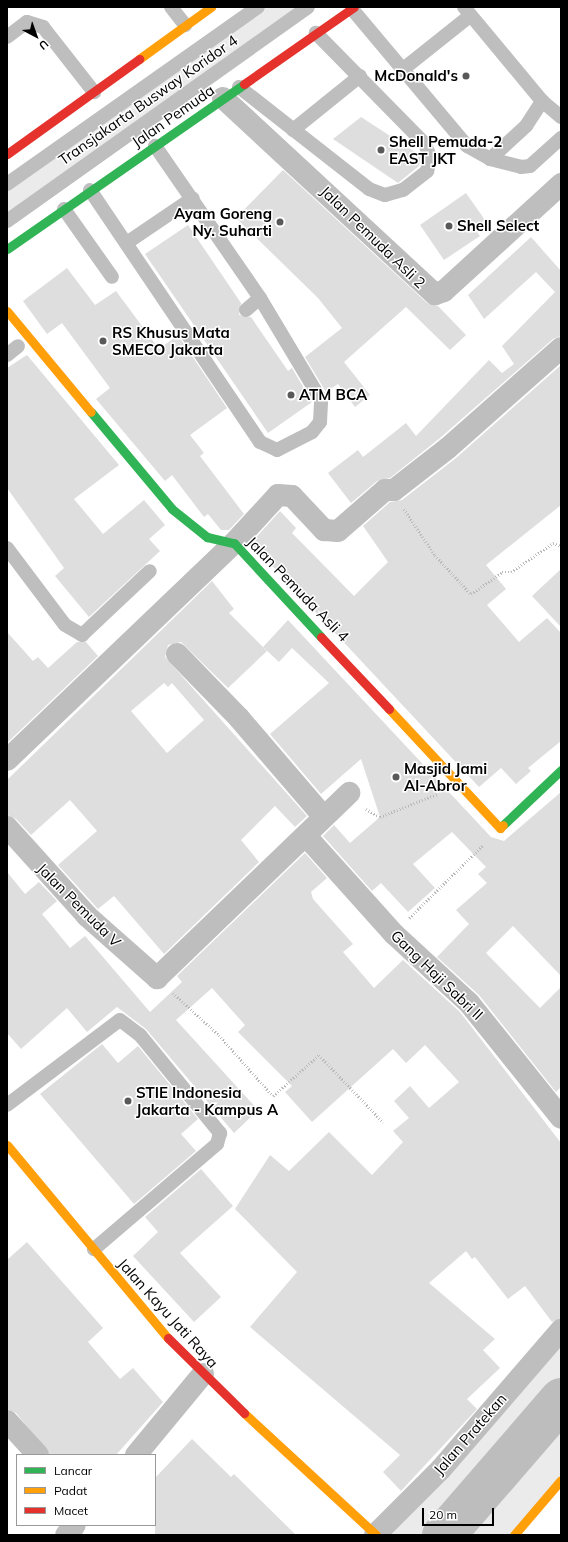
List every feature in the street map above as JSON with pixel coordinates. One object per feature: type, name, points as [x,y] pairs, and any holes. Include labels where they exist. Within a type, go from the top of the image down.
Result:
[{"type":"main road","points":[[7,154],[211,7]]},
{"type":"main road","name":"Jalan Pemuda","points":[[7,249],[353,8]]},
{"type":"main road","name":"Jalan Pemuda Asli 4","points":[[7,311],[172,509],[207,537],[217,542],[234,543],[500,828]]},
{"type":"main road","points":[[500,828],[561,770]]},
{"type":"main road","name":"Jalan Kayu Jati Raya","points":[[7,1145],[202,1374],[376,1535]]},
{"type":"main road","points":[[514,1535],[561,1480]]},
{"type":"street","name":"Jalan Pemuda Asli 2","points":[[231,92],[435,294],[444,291],[561,184]]},
{"type":"street","points":[[7,760],[234,543],[283,493],[292,496],[324,530],[333,533],[385,490],[392,491],[448,448],[561,348]]},
{"type":"street","points":[[177,654],[239,718],[324,817]]},
{"type":"street","points":[[157,978],[349,793]]},
{"type":"street","name":"Jalan Pemuda V","points":[[7,827],[87,916],[157,978]]},
{"type":"street","name":"Gang Haji Sabri II","points":[[306,836],[394,934],[469,1004],[561,1118]]},
{"type":"street","name":"Jalan Pratekan","points":[[376,1535],[441,1469],[561,1330]]},
{"type":"street","points":[[137,1454],[202,1374]]},
{"type":"street","points":[[7,1421],[37,1454]]},
{"type":"street","points":[[66,1535],[74,1526]]},
{"type":"lane","points":[[171,7],[185,25]]},
{"type":"lane","name":"Transjakarta Busway Koridor 4","points":[[7,184],[258,7]]},
{"type":"lane","name":"Transjakarta Busway Koridor 4","points":[[7,221],[308,7]]},
{"type":"lane","points":[[353,8],[402,70],[467,146],[490,159],[530,166],[561,138]]},
{"type":"lane","points":[[402,70],[467,12],[542,101],[561,117]]},
{"type":"lane","points":[[7,37],[27,22],[43,27],[94,92]]},
{"type":"lane","points":[[231,92],[293,130],[369,189],[385,195],[403,190],[427,171],[430,158],[425,144],[360,76],[316,33]]},
{"type":"lane","points":[[293,130],[360,76]]},
{"type":"lane","points":[[490,159],[526,126],[542,101]]},
{"type":"lane","points":[[90,190],[200,343],[260,442],[277,450],[312,432],[320,422],[321,400],[260,298],[193,198],[155,146]]},
{"type":"lane","points":[[128,242],[193,198]]},
{"type":"lane","points":[[64,209],[112,277]]},
{"type":"lane","points":[[246,310],[260,298]]},
{"type":"lane","points":[[7,355],[18,346]]},
{"type":"lane","points":[[7,548],[64,625],[82,634],[150,571]]},
{"type":"lane","points":[[7,1105],[120,1020],[140,1035],[220,1133],[217,1144],[94,1249]]},
{"type":"path","points":[[392,491],[435,555],[471,594],[502,572],[511,572],[553,543],[561,546]]},
{"type":"path","points":[[349,793],[374,816],[380,817],[432,796],[454,779]]},
{"type":"path","points":[[394,934],[500,828]]},
{"type":"path","points":[[157,978],[219,1035],[273,1096],[319,1055],[383,1122]]},
{"type":"shaded area","points":[[258,7],[308,7],[7,220],[7,184]]},
{"type":"shaded area","points":[[561,1332],[561,1478],[512,1535],[375,1535]]},
{"type":"building","name":"Shell Pemuda-2 EAST JKT","points":[[361,117],[421,156],[419,166],[398,183],[333,139]]},
{"type":"building","points":[[283,170],[427,303],[438,306],[466,335],[450,350],[406,307],[344,362],[370,395],[355,407],[338,384],[326,392],[305,357],[342,328],[318,298],[236,218]]},
{"type":"building","name":"Shell Select","points":[[466,193],[485,220],[474,228],[480,236],[444,260],[420,225]]},
{"type":"building","points":[[188,225],[241,303],[239,315],[251,317],[288,371],[292,368],[312,402],[268,433],[145,254]]},
{"type":"building","points":[[531,237],[561,271],[561,336],[553,339],[440,438],[390,478],[377,481],[351,503],[328,473],[358,450],[363,457],[406,423],[416,436],[489,360],[502,373],[514,364],[502,346],[555,292],[536,272],[484,319],[468,295]]},
{"type":"building","points":[[67,268],[95,305],[116,291],[159,349],[178,335],[227,408],[190,435],[204,453],[200,456],[244,514],[229,530],[221,530],[208,514],[204,517],[172,475],[165,481],[96,399],[110,388],[62,323],[47,334],[23,301]]},
{"type":"building","points":[[27,355],[119,465],[74,499],[103,534],[144,500],[165,525],[149,539],[160,551],[89,617],[55,576],[64,568],[7,488],[7,368]]},
{"type":"building","points":[[561,365],[561,505],[486,565],[506,589],[487,605],[519,642],[547,618],[561,633],[561,741],[528,768],[531,771],[516,784],[501,768],[479,787],[251,543],[280,511],[296,528],[292,533],[354,596],[388,562],[363,526],[390,502],[402,500],[456,458]]},
{"type":"building","points":[[561,569],[561,627],[532,596]]},
{"type":"building","points":[[212,581],[234,609],[229,613],[267,651],[228,688],[181,642],[168,645],[165,657],[307,816],[295,827],[275,806],[241,840],[259,862],[164,954],[114,896],[98,909],[58,865],[97,831],[70,800],[31,835],[16,819],[7,815],[7,780]],"holes":[[[164,683],[168,687],[172,683],[204,720],[167,753],[131,711]]]},
{"type":"building","points":[[288,620],[491,837],[504,841],[561,792],[561,976],[513,926],[486,953],[540,1008],[561,987],[561,1087],[556,1092],[479,995],[437,957],[469,924],[456,910],[487,883],[478,874],[486,867],[452,832],[413,864],[435,888],[408,912],[381,883],[372,891],[323,836],[334,825],[350,843],[380,817],[361,759],[321,794],[270,734],[329,683],[292,648],[279,662],[263,647]]},
{"type":"building","points":[[7,632],[33,661],[38,657],[48,668],[77,642],[86,642],[98,656],[7,743]]},
{"type":"building","points":[[305,853],[327,878],[311,892],[313,899],[353,944],[343,952],[374,988],[403,960],[460,1012],[561,1143],[561,1318],[552,1322],[525,1286],[508,1299],[475,1257],[472,1259],[466,1251],[429,1283],[495,1339],[483,1350],[500,1368],[467,1399],[477,1409],[401,1491],[383,1472],[400,1455],[250,1327],[297,1272],[235,1209],[270,1155],[289,1171],[329,1132],[372,1175],[403,1142],[393,1131],[409,1118],[394,1101],[410,1086],[429,1108],[459,1082],[425,1045],[406,1063],[393,1049],[312,1122],[285,1092],[292,1086],[238,1032],[245,1025],[212,988],[176,1020],[258,1110],[234,1133],[146,1029],[117,1007],[87,1032],[67,1008],[21,1049],[7,1033],[7,872],[25,894],[39,882],[57,901],[42,914],[70,948],[85,936],[150,1012],[182,982],[177,976]]},
{"type":"building","name":"STIE Indonesia Jakarta - Kampus A","points":[[102,1044],[118,1063],[138,1046],[198,1119],[181,1134],[196,1151],[134,1204],[40,1094]]},
{"type":"building","points":[[201,1169],[233,1206],[180,1253],[221,1297],[194,1322],[133,1256],[158,1232],[145,1217]]},
{"type":"building","points":[[27,1242],[103,1328],[88,1342],[120,1379],[133,1368],[163,1402],[117,1454],[49,1454],[16,1413],[7,1409],[7,1260]]},
{"type":"building","points":[[192,1439],[231,1477],[234,1474],[296,1535],[155,1535],[156,1477]]},
{"type":"waterway","points":[[443,1535],[561,1399]]},
{"type":"traffic: fast","points":[[7,249],[244,84]]},
{"type":"traffic: fast","points":[[91,412],[172,509],[207,537],[234,543],[321,637]]},
{"type":"traffic: fast","points":[[503,825],[561,770]]},
{"type":"traffic: slow","points":[[139,59],[211,7]]},
{"type":"traffic: slow","points":[[7,311],[91,412]]},
{"type":"traffic: slow","points":[[389,709],[500,828],[503,825]]},
{"type":"traffic: slow","points":[[7,1145],[168,1338]]},
{"type":"traffic: slow","points":[[244,1413],[376,1535]]},
{"type":"traffic: slow","points":[[514,1535],[561,1480]]},
{"type":"traffic: jam","points":[[244,84],[354,7]]},
{"type":"traffic: jam","points":[[7,154],[139,59]]},
{"type":"traffic: jam","points":[[321,637],[389,709]]},
{"type":"traffic: jam","points":[[168,1338],[244,1413]]},
{"type":"place","name":"McDonald's","points":[[466,76]]},
{"type":"place","name":"Shell Pemuda-2 EAST JKT","points":[[381,150]]},
{"type":"place","name":"Ayam Goreng Ny. Suharti","points":[[280,222]]},
{"type":"place","name":"Shell Select","points":[[449,226]]},
{"type":"place","name":"RS Khusus Mata SMECO Jakarta","points":[[103,341]]},
{"type":"place","name":"ATM BCA","points":[[291,395]]},
{"type":"place","name":"Masjid Jami Al-Abror","points":[[396,777]]},
{"type":"place","name":"STIE Indonesia Jakarta - Kampus A","points":[[128,1101]]}]
